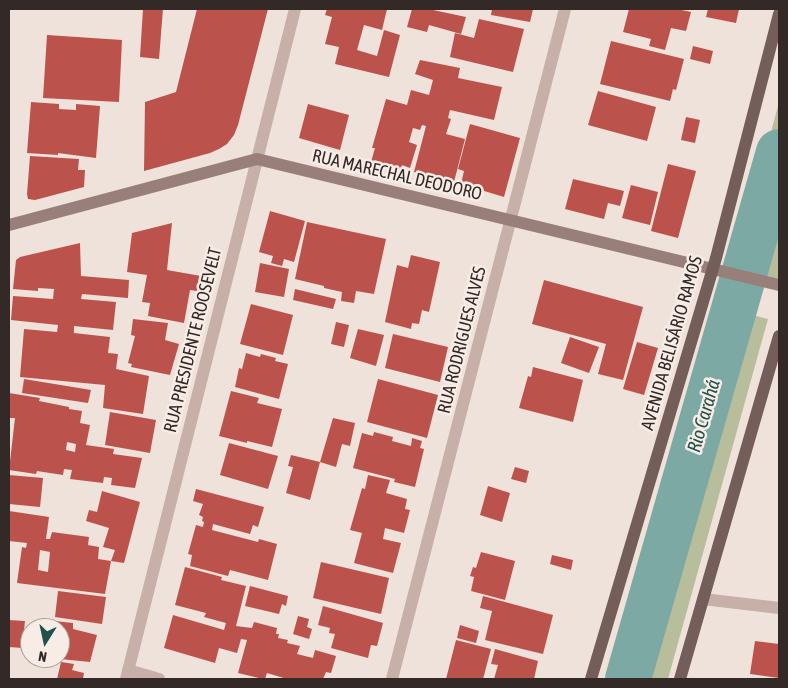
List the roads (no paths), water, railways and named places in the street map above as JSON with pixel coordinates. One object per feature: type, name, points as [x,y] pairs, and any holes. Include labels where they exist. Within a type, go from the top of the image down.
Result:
[{"type":"main road","name":"AVENIDA BELISÁRIO RAMOS","points":[[591,679],[712,269],[779,14]]},
{"type":"main road","name":"RUA MARECHAL DEODORO","points":[[9,225],[257,159],[778,285]]},
{"type":"main road","points":[[680,679],[779,336]]},
{"type":"street","name":"RUA PRESIDENTE ROOSEVELT","points":[[127,675],[295,9]]},
{"type":"street","name":"RUA RODRIGUES ALVES","points":[[392,679],[565,9]]},
{"type":"street","points":[[703,599],[779,608]]},
{"type":"street","points":[[127,675],[159,679]]},
{"type":"waterway","name":"Rio Carahá","points":[[628,679],[779,152]]}]
